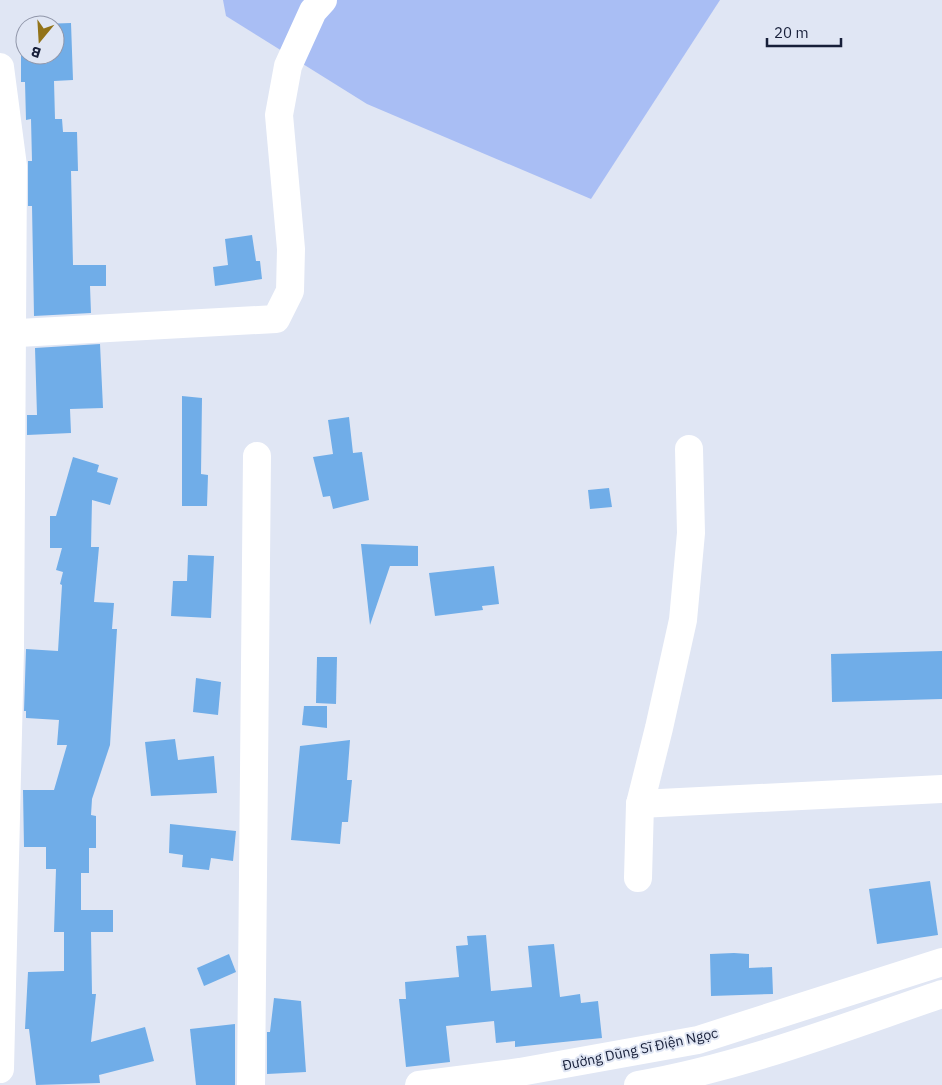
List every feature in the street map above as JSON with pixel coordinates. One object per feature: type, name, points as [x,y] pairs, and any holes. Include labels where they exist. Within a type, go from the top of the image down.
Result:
[{"type":"street","points":[[6,333],[276,319],[290,291],[291,249],[278,116],[288,66],[313,11],[323,0]]},
{"type":"street","points":[[0,67],[13,166],[6,333],[10,649],[0,1068]]},
{"type":"street","points":[[638,878],[640,804],[683,620],[691,533],[688,449]]},
{"type":"street","points":[[251,1085],[257,456]]},
{"type":"street","points":[[640,804],[942,789]]},
{"type":"street","name":"Đường Dũng Sĩ Điện Ngọc","points":[[419,1085],[520,1072],[698,1040],[942,962]]},
{"type":"street","points":[[638,1085],[665,1080],[783,1048],[942,994]]},
{"type":"shaded area","points":[[223,0],[720,0],[591,199],[367,104],[226,16]]},
{"type":"building","points":[[65,23],[71,23],[73,80],[54,81],[55,119],[62,119],[63,132],[77,132],[78,171],[71,171],[73,265],[106,265],[106,286],[90,286],[91,313],[34,316],[32,206],[28,206],[28,161],[32,161],[31,119],[26,120],[25,82],[21,82],[21,65],[65,65]]},
{"type":"building","points":[[252,235],[256,261],[260,261],[262,279],[215,286],[213,267],[228,265],[225,239]]},
{"type":"building","points":[[100,344],[103,408],[70,409],[71,433],[27,435],[27,415],[37,415],[35,348]]},
{"type":"building","points":[[182,396],[202,398],[201,474],[208,475],[207,506],[182,506]]},
{"type":"building","points":[[349,417],[353,453],[362,452],[369,500],[333,509],[330,496],[323,497],[313,457],[333,454],[328,420]]},
{"type":"building","points":[[73,457],[99,465],[97,472],[118,478],[110,505],[92,500],[91,547],[99,547],[94,602],[114,603],[112,629],[117,629],[110,745],[92,799],[91,815],[96,816],[96,848],[89,848],[89,873],[81,873],[81,910],[113,910],[113,932],[91,932],[92,994],[96,994],[91,1042],[145,1027],[154,1061],[99,1075],[100,1083],[36,1085],[29,1029],[25,1029],[28,972],[64,971],[64,932],[54,932],[56,869],[46,869],[46,847],[24,847],[23,790],[54,790],[67,745],[57,745],[59,720],[26,718],[26,711],[24,711],[26,649],[58,651],[62,585],[60,584],[63,572],[56,570],[62,548],[50,548],[50,516],[56,516]]},
{"type":"building","points":[[609,488],[612,507],[590,509],[588,490]]},
{"type":"building","points":[[361,544],[418,546],[418,566],[390,566],[370,625]]},
{"type":"building","points":[[188,555],[214,556],[211,618],[171,616],[173,581],[187,581]]},
{"type":"building","points":[[494,566],[499,604],[482,606],[483,610],[435,616],[429,573]]},
{"type":"building","points":[[942,651],[942,699],[832,702],[831,654]]},
{"type":"building","points":[[317,657],[337,657],[336,704],[316,703]]},
{"type":"building","points":[[196,678],[221,682],[218,715],[193,712]]},
{"type":"building","points":[[304,706],[327,706],[327,728],[302,725]]},
{"type":"building","points":[[175,739],[178,760],[214,756],[217,793],[151,796],[145,742]]},
{"type":"building","points":[[350,740],[347,780],[352,780],[348,822],[342,822],[340,844],[291,840],[300,746]]},
{"type":"building","points":[[170,824],[236,831],[233,861],[211,858],[209,870],[182,867],[183,855],[169,853]]},
{"type":"building","points":[[930,881],[938,935],[877,944],[869,889]]},
{"type":"building","points":[[486,935],[491,991],[532,987],[528,946],[554,944],[560,997],[580,994],[581,1003],[598,1001],[602,1038],[515,1047],[515,1041],[496,1043],[494,1021],[446,1026],[450,1062],[406,1067],[399,999],[406,999],[405,982],[459,977],[456,946],[468,945],[467,936]]},
{"type":"building","points":[[229,954],[236,972],[204,986],[197,968]]},
{"type":"building","points":[[710,954],[749,954],[749,968],[772,967],[773,994],[711,996]]},
{"type":"building","points":[[274,998],[301,1001],[306,1072],[267,1074],[267,1032],[270,1032]]},
{"type":"building","points":[[235,1024],[235,1085],[196,1085],[190,1029]]}]
